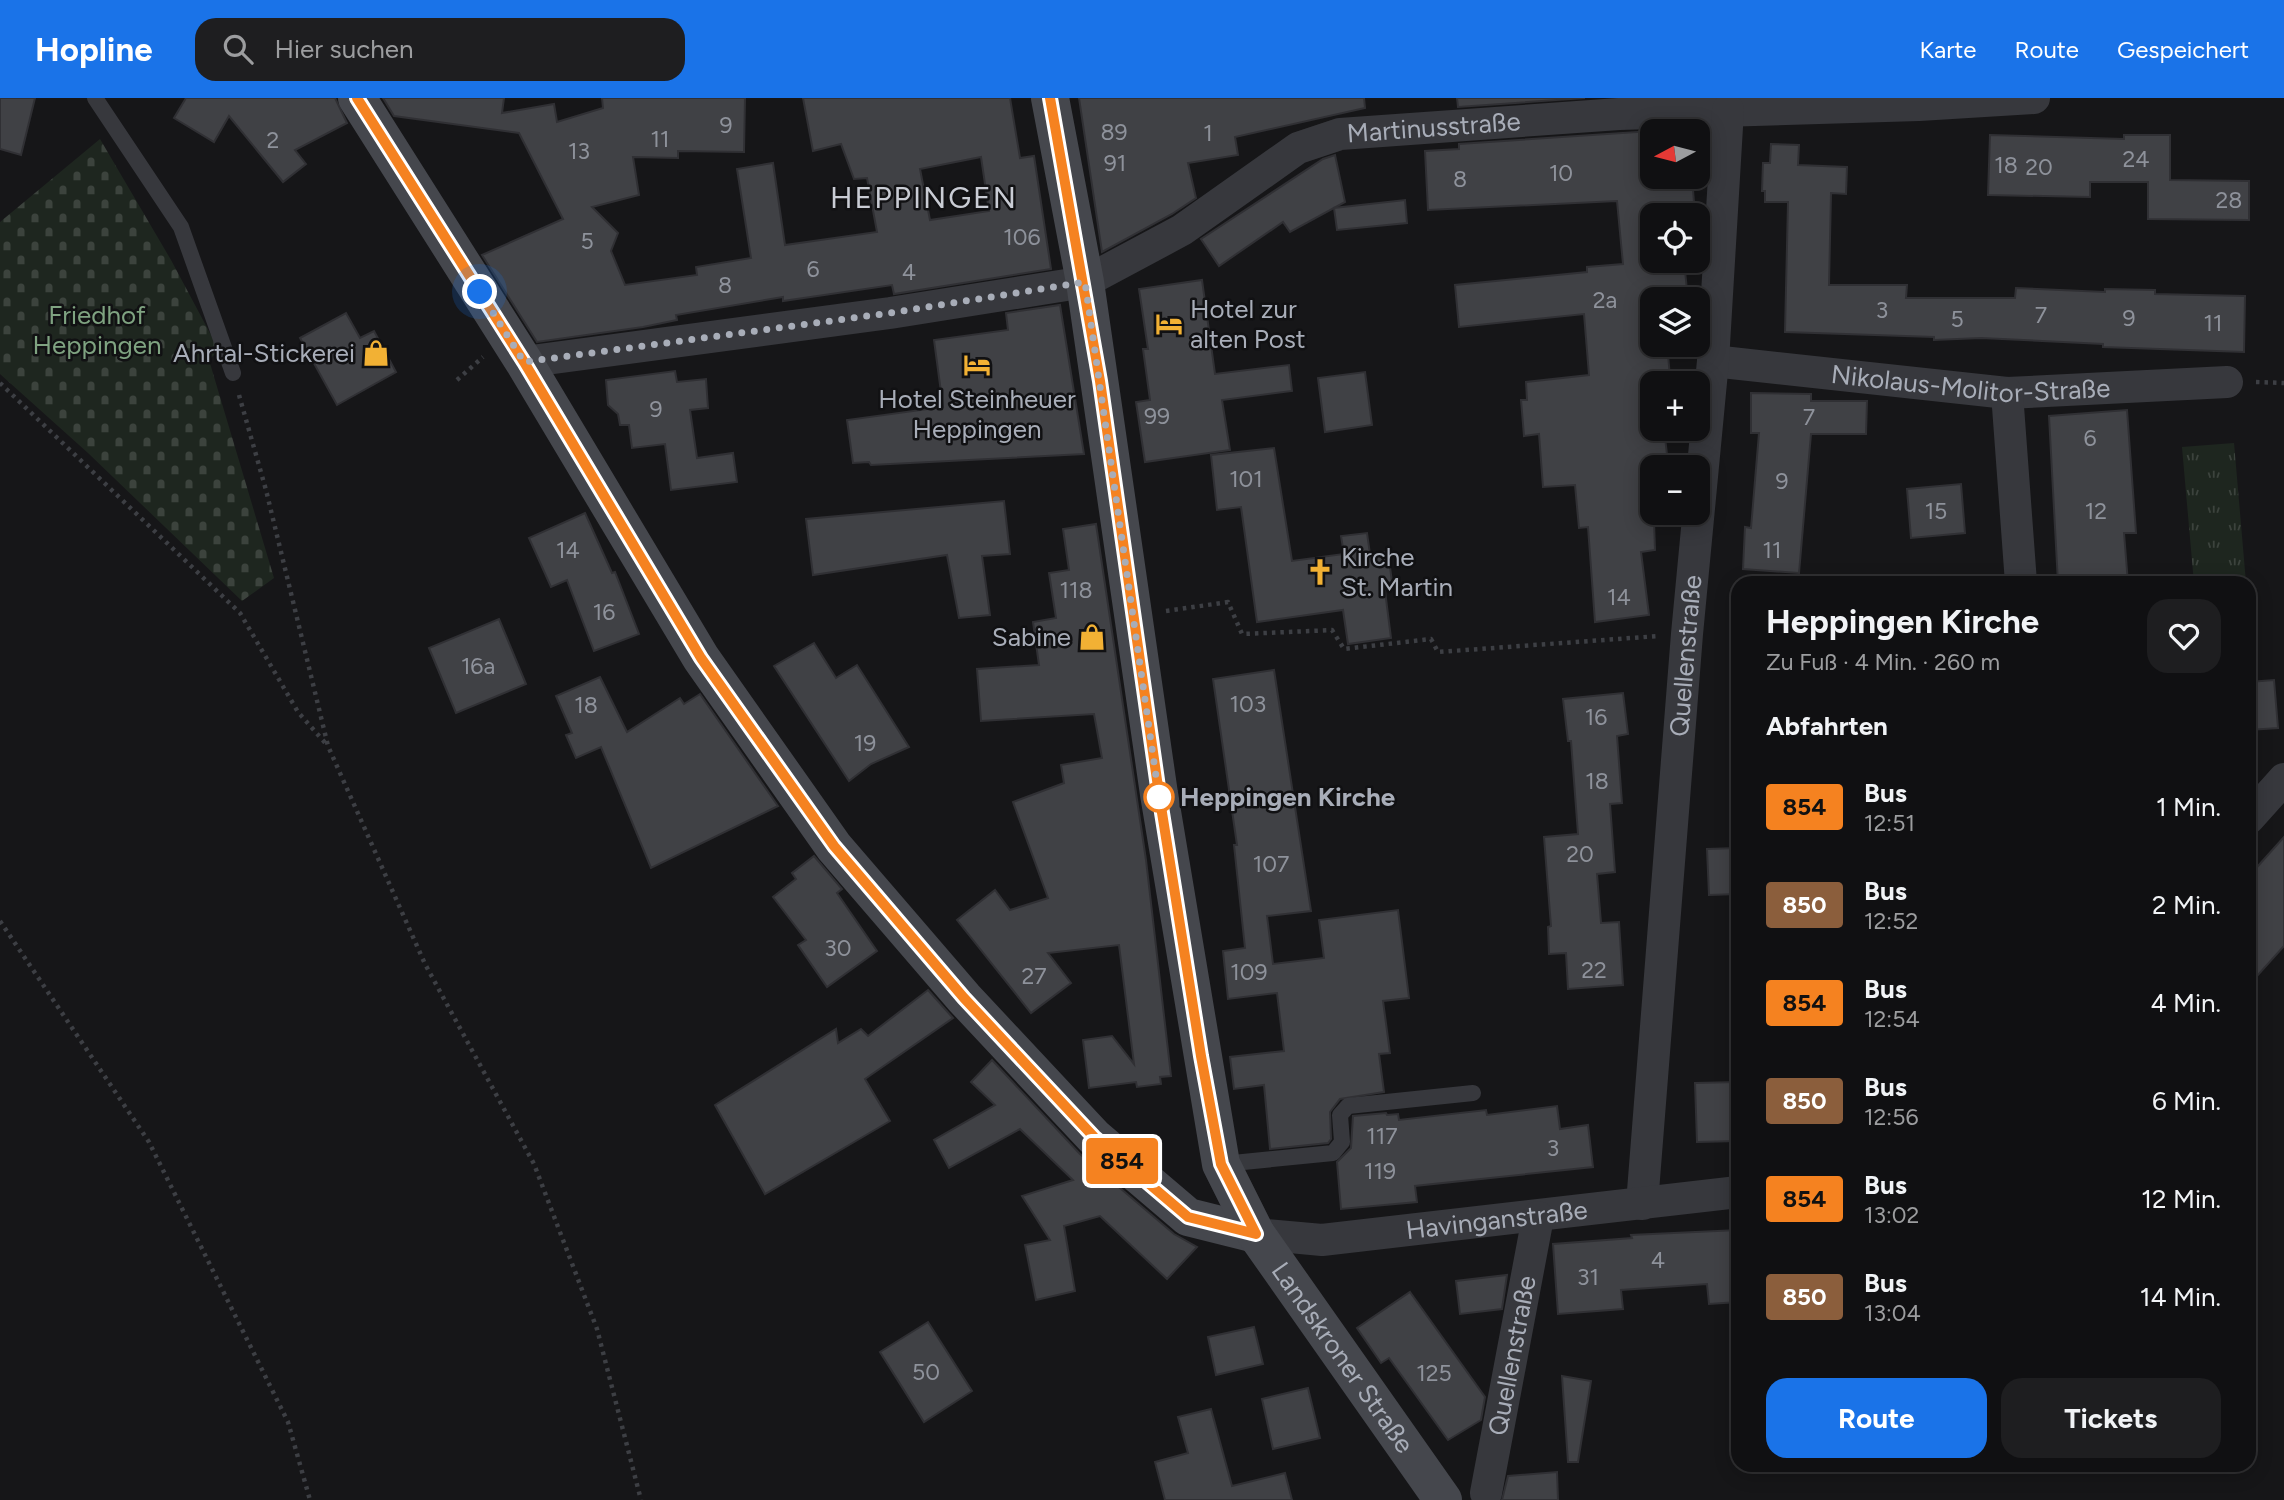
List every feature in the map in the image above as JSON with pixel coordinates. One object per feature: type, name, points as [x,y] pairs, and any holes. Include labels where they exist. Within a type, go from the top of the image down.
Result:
[{"type":"main road","points":[[358,98],[507,358],[701,658],[834,846],[964,998],[1094,1137],[1188,1217],[1256,1234]]},
{"type":"main road","name":"Landskroner Straße","points":[[1050,98],[1085,282],[1159,794],[1221,1164],[1256,1234],[1443,1500]]},
{"type":"street","name":"Martinusstraße","points":[[507,358],[890,313],[1085,282],[1182,230],[1298,148],[1340,134],[1619,114],[2034,98]]},
{"type":"street","name":"Quellenstraße","points":[[1642,1204],[1687,634],[1713,361],[1728,110]]},
{"type":"street","name":"Nikolaus-Molitor-Straße","points":[[1713,361],[2007,393],[2227,382]]},
{"type":"street","points":[[2007,393],[2020,576]]},
{"type":"street","points":[[2256,810],[2284,779]]},
{"type":"street","name":"Havinganstraße","points":[[1256,1234],[1322,1240],[1731,1193]]},
{"type":"street","name":"Quellenstraße","points":[[1486,1493],[1538,1217]]},
{"type":"lane","points":[[95,98],[181,227],[233,373]]},
{"type":"lane","points":[[1221,1164],[1333,1153],[1342,1142],[1340,1115],[1348,1106],[1473,1093]]},
{"type":"path","points":[[457,380],[507,358]]},
{"type":"path","points":[[233,373],[266,490],[328,746],[425,964],[534,1164],[597,1329],[641,1500]]},
{"type":"path","points":[[0,383],[240,613],[298,712],[328,746]]},
{"type":"path","points":[[1134,615],[1228,602],[1242,634],[1332,630],[1344,649],[1432,639],[1438,652],[1687,634]]},
{"type":"path","points":[[0,921],[149,1142],[288,1422],[310,1500]]},
{"type":"green space","name":"Friedhof Heppingen","points":[[100,139],[171,260],[219,350],[209,360],[274,578],[242,601],[88,453],[0,374],[0,222]]},
{"type":"green space","points":[[2234,443],[2245,576],[2193,576],[2182,447]]},
{"type":"building","points":[[0,98],[35,98],[21,155],[0,149]]},
{"type":"building","points":[[186,98],[335,98],[347,123],[295,150],[306,164],[283,182],[229,116],[214,142],[174,118]]},
{"type":"building","points":[[383,98],[504,98],[502,113],[554,104],[557,122],[603,108],[602,98],[745,98],[744,152],[678,151],[678,158],[633,157],[639,195],[592,207],[618,233],[611,251],[625,285],[697,275],[696,267],[751,258],[737,169],[773,163],[785,245],[877,232],[867,178],[854,179],[841,144],[813,151],[803,98],[1010,98],[1020,158],[1034,156],[1051,269],[894,294],[892,285],[783,301],[783,297],[676,315],[677,320],[643,327],[537,342],[482,255],[563,219],[519,133],[394,116]],"holes":[[[981,157],[989,211],[930,220],[920,169]]]},
{"type":"building","points":[[1079,98],[1364,98],[1365,108],[1235,137],[1238,155],[1188,163],[1196,198],[1102,252]]},
{"type":"building","points":[[1457,98],[1585,98],[1458,107]]},
{"type":"building","points":[[1640,132],[1640,189],[1693,189],[1694,203],[1640,203],[1640,273],[1685,273],[1687,287],[1640,287],[1640,357],[1668,357],[1670,371],[1640,371],[1640,441],[1665,441],[1667,455],[1640,455],[1640,525],[1654,525],[1655,550],[1641,552],[1649,615],[1595,622],[1588,527],[1579,528],[1575,485],[1543,487],[1539,434],[1524,436],[1521,400],[1527,400],[1526,382],[1589,375],[1584,314],[1459,327],[1455,285],[1587,272],[1587,267],[1623,264],[1617,201],[1428,210],[1425,151],[1459,149],[1459,144]]},
{"type":"building","points":[[1990,135],[2124,139],[2124,135],[2170,135],[2170,180],[2249,181],[2249,220],[2148,219],[2148,182],[2090,182],[2090,197],[1988,195]]},
{"type":"building","points":[[1771,144],[1799,145],[1798,165],[1847,167],[1846,194],[1831,193],[1829,285],[1907,285],[1906,298],[2015,298],[2016,288],[2105,292],[2105,289],[2155,290],[2155,294],[2245,296],[2244,352],[2103,347],[2103,344],[1981,338],[1934,340],[1934,337],[1785,332],[1788,202],[1765,202],[1765,191],[1762,191],[1763,163],[1770,163]]},
{"type":"building","points":[[1335,155],[1345,202],[1290,232],[1283,222],[1219,266],[1201,239],[1323,159]]},
{"type":"building","points":[[1405,200],[1407,223],[1337,230],[1334,208]]},
{"type":"building","points":[[1202,280],[1215,374],[1289,365],[1292,391],[1222,400],[1230,450],[1145,462],[1136,402],[1150,400],[1143,349],[1148,349],[1139,289]]},
{"type":"building","points":[[1060,305],[1084,454],[871,465],[869,462],[853,463],[847,420],[943,407],[934,340],[1008,330],[1006,313]]},
{"type":"building","points":[[346,313],[360,338],[374,331],[396,372],[337,405],[300,338]]},
{"type":"building","points":[[675,371],[677,382],[706,379],[708,408],[690,410],[697,458],[733,453],[737,482],[671,490],[665,444],[632,448],[629,425],[620,425],[618,414],[608,405],[606,380]]},
{"type":"building","points":[[1365,372],[1372,425],[1325,432],[1318,378]]},
{"type":"building","points":[[1751,393],[1811,394],[1811,401],[1867,401],[1866,434],[1811,434],[1799,573],[1743,569],[1745,527],[1751,528],[1759,433],[1751,433]]},
{"type":"building","points":[[2127,410],[2136,533],[2124,533],[2127,576],[2058,576],[2049,416]]},
{"type":"building","name":"Kirche St. Martin","points":[[1274,448],[1292,561],[1344,554],[1341,536],[1367,533],[1370,554],[1388,552],[1392,582],[1384,583],[1391,638],[1348,644],[1343,610],[1257,622],[1241,507],[1217,510],[1211,455]]},
{"type":"building","points":[[1961,484],[1965,533],[1911,538],[1907,489]]},
{"type":"building","points":[[1004,501],[1010,554],[982,556],[990,615],[959,618],[947,555],[813,575],[806,519]]},
{"type":"building","points":[[585,513],[612,573],[615,572],[639,634],[594,651],[567,580],[551,587],[529,538]]},
{"type":"building","points":[[1096,524],[1146,860],[1171,1076],[1160,1077],[1161,1084],[1137,1087],[1136,1082],[1089,1088],[1083,1040],[1112,1036],[1134,1064],[1119,945],[1048,953],[1071,983],[1031,1013],[957,920],[995,890],[1010,910],[1048,898],[1013,802],[1064,783],[1061,765],[1102,758],[1094,714],[981,721],[977,669],[1039,665],[1033,622],[1056,618],[1049,573],[1069,570],[1063,529]]},
{"type":"building","points":[[499,619],[526,684],[456,713],[429,648]]},
{"type":"building","points":[[814,643],[836,678],[857,665],[909,747],[871,764],[849,781],[774,666]]},
{"type":"building","points":[[1274,670],[1311,911],[1267,916],[1273,964],[1324,958],[1319,920],[1398,910],[1409,998],[1383,1001],[1390,1053],[1379,1054],[1384,1092],[1340,1099],[1330,1112],[1331,1139],[1328,1143],[1270,1149],[1264,1085],[1234,1089],[1230,1057],[1284,1051],[1277,993],[1228,999],[1223,951],[1245,948],[1234,845],[1237,845],[1213,679]]},
{"type":"building","points":[[600,677],[627,732],[680,698],[684,704],[700,694],[778,806],[651,868],[601,747],[576,758],[566,735],[572,733],[556,696]]},
{"type":"building","points":[[2274,680],[2278,728],[2256,730],[2256,681]]},
{"type":"building","points":[[1623,693],[1628,734],[1617,736],[1622,803],[1610,804],[1615,872],[1597,874],[1601,923],[1619,922],[1623,985],[1568,989],[1566,953],[1549,954],[1548,927],[1551,926],[1544,837],[1578,834],[1571,741],[1568,741],[1563,699]]},
{"type":"building","points":[[2284,837],[2284,946],[2256,977],[2256,868]]},
{"type":"building","points":[[1731,848],[1731,894],[1709,895],[1707,849]]},
{"type":"building","points":[[814,856],[842,889],[837,893],[877,951],[827,987],[798,945],[806,940],[773,897],[796,879],[792,873]]},
{"type":"building","points":[[928,990],[953,1018],[865,1079],[890,1121],[765,1194],[715,1105],[836,1029],[838,1043],[861,1029],[868,1036]]},
{"type":"building","points":[[992,1060],[1080,1154],[1174,1234],[1197,1247],[1167,1279],[1100,1216],[1064,1226],[1075,1291],[1036,1300],[1025,1245],[1050,1240],[1022,1196],[1073,1180],[1020,1129],[949,1168],[934,1140],[995,1105],[971,1082]]},
{"type":"building","points":[[1731,1082],[1731,1141],[1697,1142],[1695,1083]]},
{"type":"building","points":[[1557,1106],[1560,1129],[1588,1125],[1593,1167],[1415,1186],[1417,1202],[1341,1209],[1337,1162],[1351,1148],[1353,1116],[1398,1114],[1399,1120],[1486,1110],[1487,1115]]},
{"type":"building","points":[[1731,1230],[1731,1302],[1709,1304],[1707,1284],[1621,1290],[1623,1309],[1558,1314],[1553,1244],[1632,1238],[1631,1235]]},
{"type":"building","points":[[1507,1275],[1502,1309],[1460,1314],[1456,1281]]},
{"type":"building","points":[[1410,1292],[1485,1397],[1481,1420],[1448,1440],[1389,1358],[1381,1363],[1357,1328]]},
{"type":"building","points":[[928,1322],[972,1391],[924,1422],[880,1352]]},
{"type":"building","points":[[1254,1327],[1263,1364],[1216,1375],[1208,1337]]},
{"type":"building","points":[[1562,1376],[1591,1381],[1578,1462],[1568,1462]]},
{"type":"building","points":[[1308,1388],[1320,1438],[1273,1449],[1262,1399]]},
{"type":"building","points":[[1211,1409],[1232,1486],[1285,1473],[1292,1500],[1165,1500],[1155,1462],[1188,1453],[1178,1417]]},
{"type":"building","points":[[1557,1472],[1558,1500],[1502,1500],[1508,1476]]},
{"type":"bus line","name":"854","points":[[357,98],[524,362],[701,658],[834,846],[964,998],[1094,1137],[1188,1217],[1256,1234],[1221,1164],[1201,1056],[1159,794],[1085,282],[1050,98]]},
{"type":"place","name":"Hotel zur alten Post","points":[[1169,324]]},
{"type":"place","name":"Ahrtal-Stickerei","points":[[376,353]]},
{"type":"place","name":"Hotel Steinheuer Heppingen","points":[[977,365]]},
{"type":"place","name":"Kirche St. Martin","points":[[1320,572]]},
{"type":"place","name":"Sabine","points":[[1092,637]]},
{"type":"place","name":"Heppingen Kirche","points":[[1159,797]]},
{"type":"district","name":"HEPPINGEN","points":[[924,197]]},
{"type":"route","points":[[480,292],[524,362],[890,313],[1085,282],[1159,797]]}]
